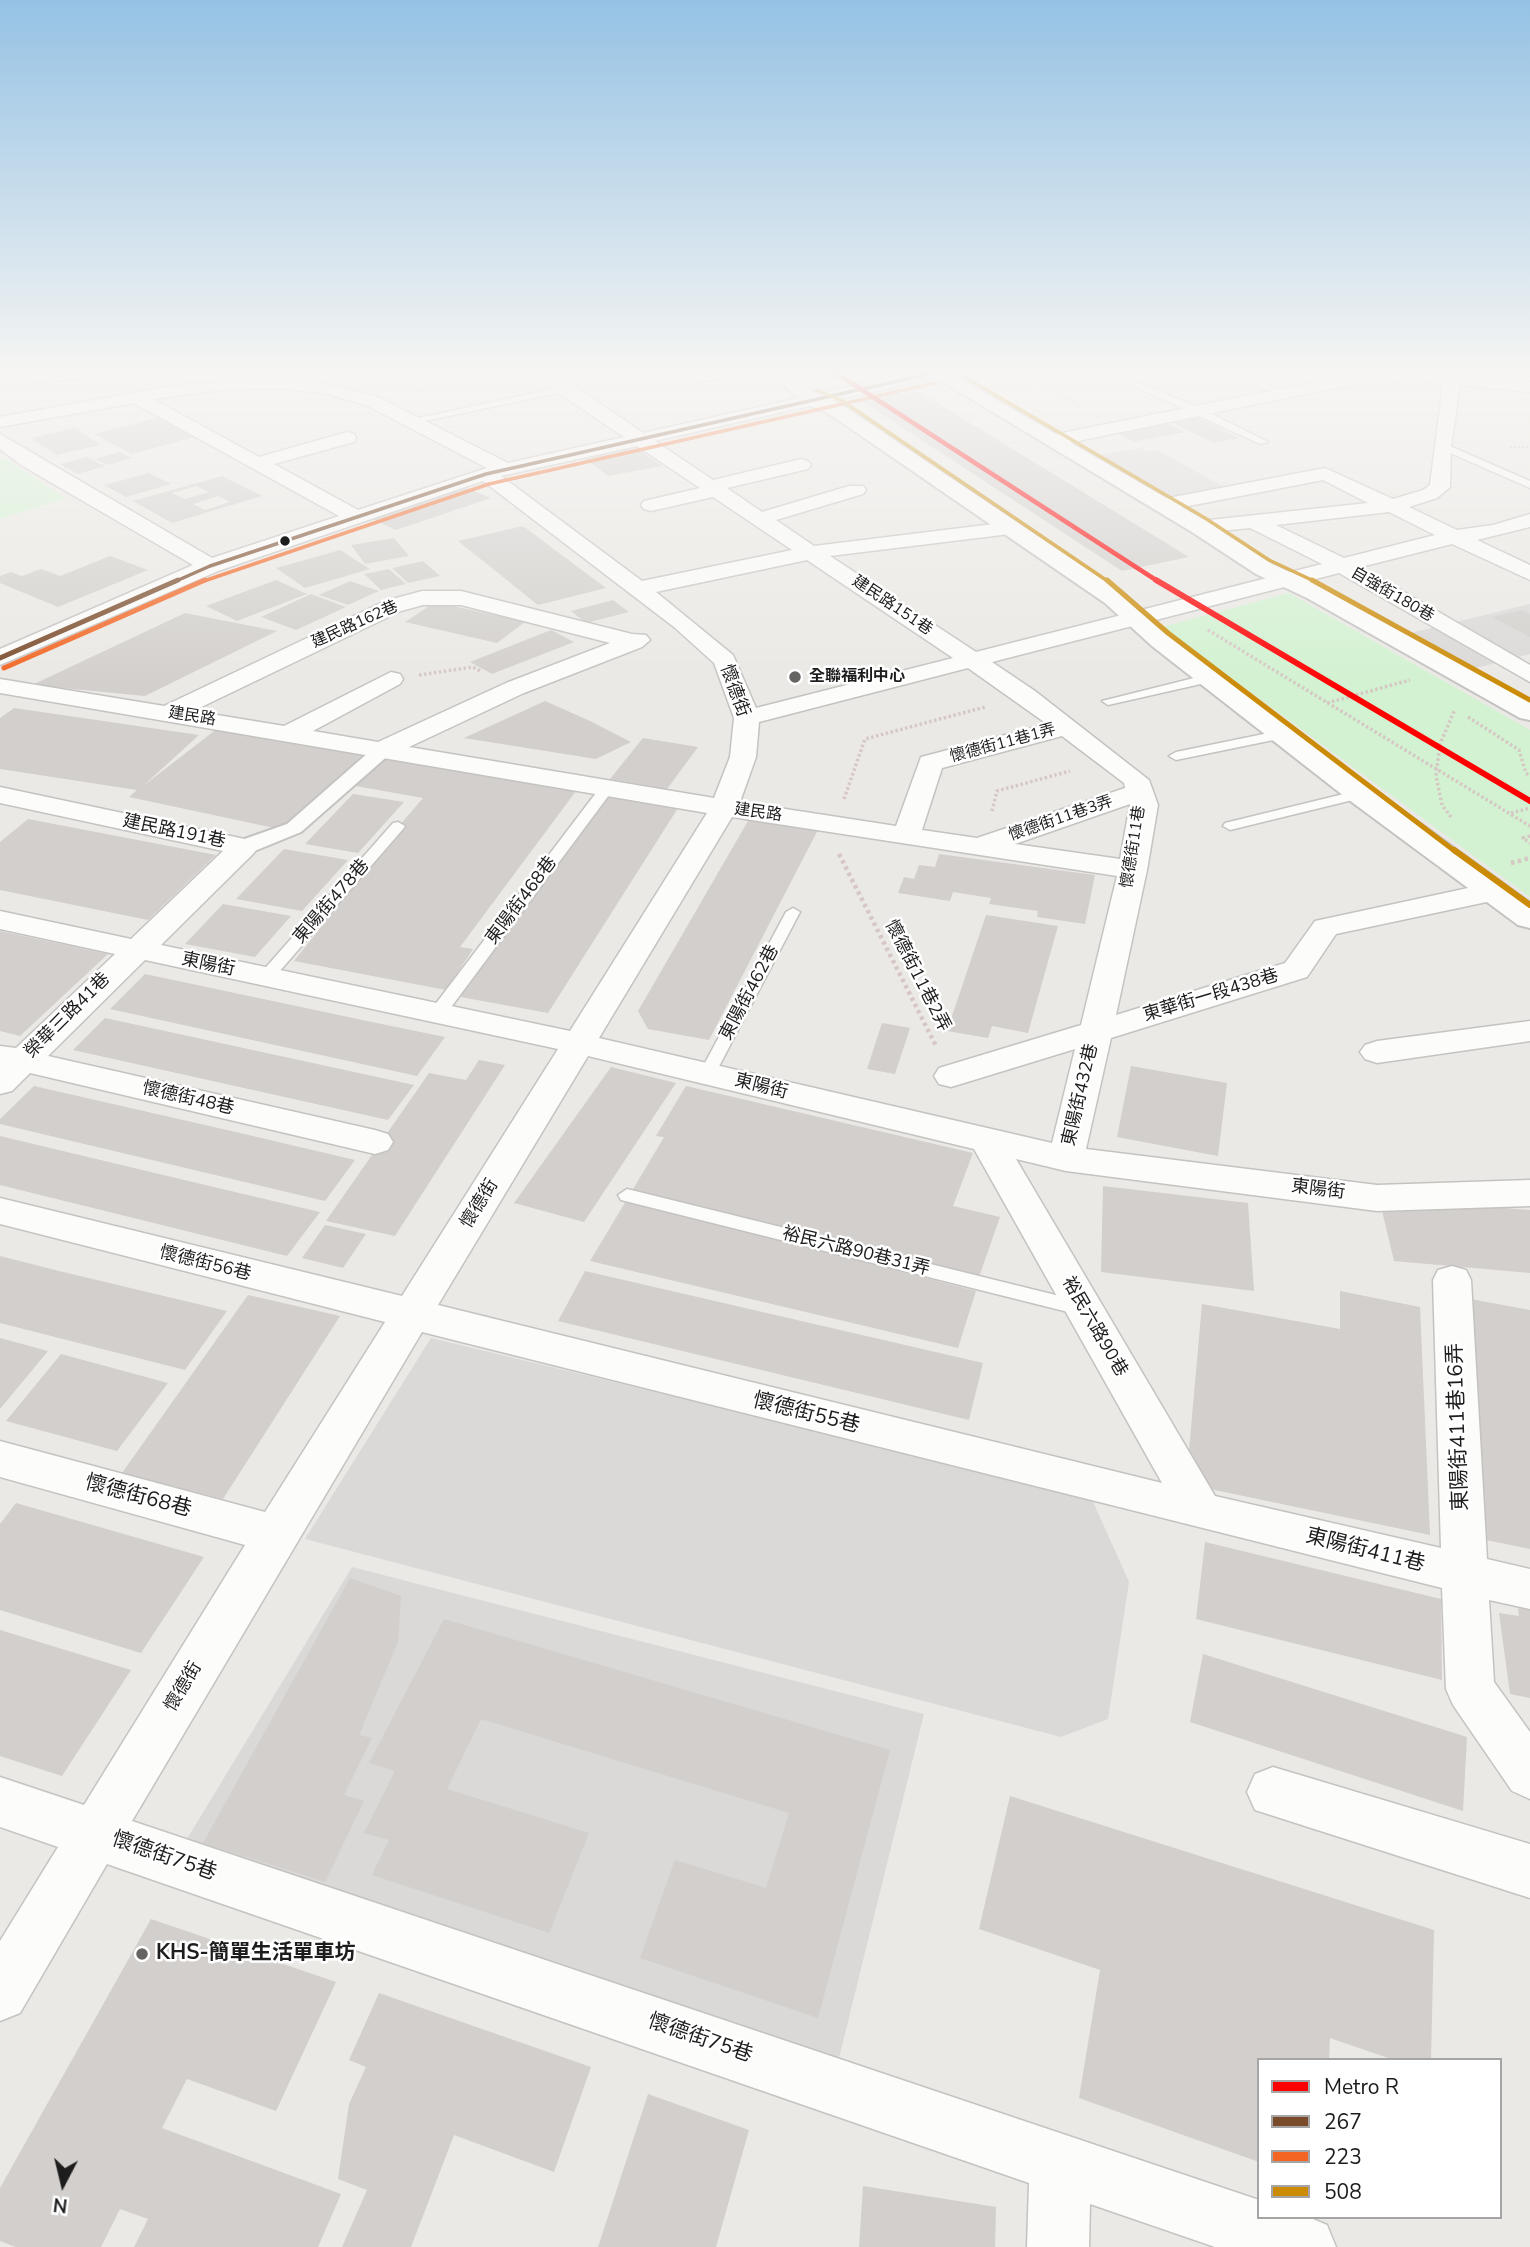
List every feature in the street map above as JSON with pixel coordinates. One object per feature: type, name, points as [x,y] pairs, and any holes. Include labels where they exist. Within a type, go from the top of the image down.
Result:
[{"type":"street","points":[[58,478],[210,566]]},
{"type":"street","points":[[285,478],[354,516]]},
{"type":"street","points":[[0,658],[210,566],[474,478]]},
{"type":"street","name":"懷德街","points":[[0,1993],[276,1534],[724,808],[743,757],[747,718],[725,660],[503,478]]},
{"type":"street","name":"建民路151巷","points":[[699,478],[971,660]]},
{"type":"street","points":[[651,505],[752,478]]},
{"type":"street","points":[[936,478],[1114,598],[1210,678],[1360,794],[1530,918]]},
{"type":"street","points":[[1117,478],[1287,580],[1530,712]]},
{"type":"street","points":[[1163,505],[1305,478]]},
{"type":"street","points":[[1333,478],[1530,573]]},
{"type":"street","points":[[1200,527],[1392,506],[1430,494],[1440,487],[1440,478]]},
{"type":"street","points":[[762,518],[856,490]]},
{"type":"street","points":[[747,718],[1457,536],[1496,531],[1530,520]]},
{"type":"street","name":"自強街180巷","points":[[1252,521],[1343,566],[1530,675]]},
{"type":"street","points":[[638,589],[813,552],[1010,528]]},
{"type":"street","name":"建民路162巷","points":[[169,713],[393,607],[422,598],[461,598],[634,642]]},
{"type":"street","points":[[244,847],[294,828],[384,749],[515,688],[682,622]]},
{"type":"street","name":"懷德街11巷","points":[[971,660],[1136,780],[1144,805],[1133,870],[1096,1031]]},
{"type":"street","points":[[291,733],[391,679]]},
{"type":"street","name":"建民路","points":[[0,686],[724,808],[907,833],[1133,870]]},
{"type":"street","name":"懷德街11巷1弄","points":[[907,833],[930,763],[1066,727]]},
{"type":"street","name":"懷德街11巷3弄","points":[[983,846],[1140,792]]},
{"type":"street","name":"建民路191巷","points":[[0,795],[244,847]]},
{"type":"street","name":"建民路191巷","points":[[136,949],[244,847]]},
{"type":"street","name":"東華街一段438巷","points":[[951,1076],[1296,970],[1326,927],[1496,891]]},
{"type":"street","name":"東陽街","points":[[0,920],[578,1043],[1066,1159],[1377,1198],[1530,1193]]},
{"type":"street","name":"榮華三路41巷","points":[[8,1067],[136,949]]},
{"type":"street","name":"東陽街432巷","points":[[1066,1159],[1096,1031]]},
{"type":"street","points":[[1377,1052],[1530,1031]]},
{"type":"street","name":"懷德街48巷","points":[[8,1067],[375,1142]]},
{"type":"street","name":"裕民六路90巷","points":[[988,1142],[1201,1511]]},
{"type":"street","name":"懷德街56巷","points":[[0,1212],[411,1317]]},
{"type":"street","name":"東陽街411巷16弄","points":[[1452,1280],[1465,1575]]},
{"type":"street","name":"懷德街55巷","points":[[411,1317],[1201,1511]]},
{"type":"street","name":"懷德街68巷","points":[[0,1460],[276,1534]]},
{"type":"street","name":"東陽街411巷","points":[[1201,1511],[1530,1589]]},
{"type":"street","points":[[1465,1575],[1470,1689],[1530,1774]]},
{"type":"street","points":[[1273,1792],[1530,1871]]},
{"type":"street","name":"懷德街75巷","points":[[0,1802],[1305,2247]]},
{"type":"street","points":[[1058,2247],[1060,2162]]},
{"type":"lane","points":[[1514,478],[1530,485]]},
{"type":"lane","points":[[1108,701],[1210,678]]},
{"type":"lane","points":[[1176,756],[1283,734]]},
{"type":"lane","name":"東陽街468巷","points":[[437,1014],[607,788]]},
{"type":"lane","points":[[1230,826],[1360,794]]},
{"type":"lane","name":"東陽街478巷","points":[[266,977],[398,826]]},
{"type":"lane","name":"東陽街462巷","points":[[707,1074],[793,912]]},
{"type":"lane","name":"裕民六路90巷31弄","points":[[627,1195],[1084,1309]]},
{"type":"path","points":[[1201,626],[1530,826]]},
{"type":"path","points":[[391,679],[472,667],[515,688]]},
{"type":"path","points":[[1326,704],[1451,668]]},
{"type":"path","points":[[1410,680],[1421,687]]},
{"type":"path","points":[[1444,702],[1519,750],[1526,773],[1530,776]]},
{"type":"path","points":[[1455,709],[1440,744],[1437,768],[1442,805],[1458,826]]},
{"type":"path","points":[[983,846],[997,791],[1109,760]]},
{"type":"path","points":[[1511,813],[1530,808]]},
{"type":"path","name":"懷德街11巷2弄","points":[[822,822],[951,1076]]},
{"type":"path","points":[[1530,836],[1523,838],[1530,843]]},
{"type":"shaded area","points":[[1133,478],[1208,478],[1226,488],[1169,499]]},
{"type":"shaded area","points":[[1530,604],[1530,654],[1472,669],[1406,634]]},
{"type":"shaded area","points":[[431,1338],[1091,1497],[1129,1582],[1108,1719],[1061,1737],[305,1539]]},
{"type":"shaded area","points":[[352,1567],[924,1714],[838,2062],[182,1847]]},
{"type":"green space","points":[[0,478],[35,478],[66,498],[0,519]]},
{"type":"green space","points":[[1289,593],[1530,730],[1530,897],[1162,627]]},
{"type":"building","points":[[131,478],[159,478],[171,484],[126,497],[104,485]]},
{"type":"building","points":[[215,478],[226,478],[262,496],[172,523],[133,501]],"holes":[[[196,486],[209,492],[185,499],[172,493]],[[218,496],[230,502],[205,510],[193,504]]]},
{"type":"building","points":[[979,478],[1060,478],[1189,557],[1122,571]]},
{"type":"building","points":[[465,487],[491,498],[396,530],[370,518]]},
{"type":"building","points":[[523,526],[606,588],[538,605],[458,541]]},
{"type":"building","points":[[394,538],[409,556],[365,564],[351,545]]},
{"type":"building","points":[[340,550],[370,569],[305,588],[276,568]]},
{"type":"building","points":[[110,556],[148,570],[58,607],[0,583],[0,576],[11,572],[22,576],[41,569],[60,576]]},
{"type":"building","points":[[423,561],[440,576],[408,583],[392,568]]},
{"type":"building","points":[[389,569],[406,584],[381,590],[364,574]]},
{"type":"building","points":[[276,580],[307,594],[237,621],[206,606]]},
{"type":"building","points":[[350,581],[379,591],[348,605],[319,595]]},
{"type":"building","points":[[311,594],[346,607],[296,630],[261,617]]},
{"type":"building","points":[[613,600],[629,612],[586,623],[571,611]]},
{"type":"building","points":[[435,602],[525,622],[497,643],[405,622]]},
{"type":"building","points":[[1522,610],[1530,614],[1530,637],[1492,617]]},
{"type":"building","points":[[185,613],[277,631],[145,696],[32,685]]},
{"type":"building","points":[[551,630],[574,642],[492,674],[470,662]]},
{"type":"building","points":[[545,701],[631,742],[596,759],[464,738]]},
{"type":"building","points":[[14,708],[199,735],[143,786],[222,725],[365,753],[279,829],[129,797],[137,790],[0,769],[0,718]]},
{"type":"building","points":[[643,738],[698,747],[667,789],[610,779]]},
{"type":"building","points":[[382,753],[579,787],[460,947],[473,949],[446,990],[294,961],[325,922],[318,921],[423,798],[350,785]]},
{"type":"building","points":[[353,794],[404,802],[358,853],[305,844]]},
{"type":"building","points":[[598,795],[678,808],[548,1013],[455,996]]},
{"type":"building","points":[[764,816],[820,826],[709,1040],[648,1029],[638,1011],[748,821]]},
{"type":"building","points":[[28,819],[216,855],[148,920],[0,890],[0,842]]},
{"type":"building","points":[[284,849],[348,860],[302,911],[236,899]]},
{"type":"building","points":[[939,854],[1095,875],[1085,924],[1037,917],[1038,911],[989,904],[991,898],[953,892],[950,901],[898,893],[904,877],[914,879],[919,865],[935,867]]},
{"type":"building","points":[[223,904],[291,916],[255,957],[185,944]]},
{"type":"building","points":[[986,915],[1058,926],[1028,1033],[992,1026],[988,1038],[947,1031]]},
{"type":"building","points":[[0,931],[108,954],[20,1036],[0,1031]]},
{"type":"building","points":[[145,974],[445,1037],[417,1076],[110,1009]]},
{"type":"building","points":[[105,1018],[414,1085],[388,1120],[73,1050]]},
{"type":"building","points":[[882,1023],[910,1028],[895,1074],[867,1069]]},
{"type":"building","points":[[479,1060],[505,1065],[395,1236],[326,1221],[429,1073],[466,1080]]},
{"type":"building","points":[[1131,1066],[1227,1083],[1218,1156],[1117,1137]]},
{"type":"building","points":[[611,1067],[676,1083],[584,1222],[514,1203]]},
{"type":"building","points":[[34,1086],[355,1160],[325,1201],[0,1124],[0,1119]]},
{"type":"building","points":[[686,1086],[973,1153],[953,1206],[1000,1217],[979,1277],[632,1191],[664,1137],[656,1136]]},
{"type":"building","points":[[0,1136],[320,1212],[287,1256],[0,1185]]},
{"type":"building","points":[[1103,1186],[1248,1203],[1254,1291],[1101,1272]]},
{"type":"building","points":[[1379,1198],[1530,1210],[1530,1273],[1394,1261]]},
{"type":"building","points":[[626,1201],[976,1291],[958,1348],[590,1261]]},
{"type":"building","points":[[325,1225],[366,1234],[343,1268],[302,1258]]},
{"type":"building","points":[[0,1256],[227,1311],[185,1370],[0,1323]]},
{"type":"building","points":[[585,1271],[983,1363],[969,1420],[558,1321]]},
{"type":"building","points":[[1340,1291],[1420,1307],[1430,1535],[1186,1484],[1202,1304],[1340,1329]]},
{"type":"building","points":[[248,1295],[340,1316],[223,1499],[122,1473]]},
{"type":"building","points":[[1465,1298],[1530,1310],[1530,1549],[1486,1540]]},
{"type":"building","points":[[0,1338],[48,1351],[0,1409]]},
{"type":"building","points":[[61,1354],[168,1383],[117,1451],[6,1421]]},
{"type":"building","points":[[16,1503],[204,1557],[141,1653],[0,1610],[0,1524]]},
{"type":"building","points":[[1205,1542],[1441,1599],[1442,1680],[1196,1619]]},
{"type":"building","points":[[350,1578],[401,1596],[398,1642],[359,1735],[372,1738],[344,1795],[364,1801],[325,1882],[203,1843]]},
{"type":"building","points":[[1518,1608],[1530,1610],[1530,1698],[1510,1694],[1499,1613],[1519,1616]]},
{"type":"building","points":[[444,1619],[890,1750],[818,2018],[640,1958],[675,1860],[766,1888],[789,1813],[481,1719],[447,1789],[589,1833],[549,1933],[372,1875],[389,1840],[364,1833],[395,1771],[369,1763]]},
{"type":"building","points":[[0,1630],[131,1670],[62,1776],[0,1756]]},
{"type":"building","points":[[1203,1654],[1467,1737],[1463,1811],[1190,1722]]},
{"type":"building","points":[[1010,1796],[1434,1930],[1431,2058],[1388,2058],[1330,2038],[1329,2058],[1257,2058],[1257,2161],[1079,2098],[1100,1970],[979,1929]]},
{"type":"building","points":[[151,1919],[336,1982],[276,2111],[187,2079],[162,2128],[341,2194],[318,2247],[134,2247],[148,2219],[120,2209],[101,2247],[16,2247],[0,2241],[0,2188]]},
{"type":"building","points":[[379,1993],[591,2067],[554,2172],[454,2135],[411,2247],[342,2247],[367,2190],[338,2179],[349,2104],[366,2067],[349,2060]]},
{"type":"building","points":[[648,2094],[749,2130],[716,2247],[598,2247]]},
{"type":"building","points":[[863,2186],[996,2207],[995,2247],[859,2247]]},
{"type":"metro line","name":"R","points":[[995,478],[1247,636],[1530,801]]},
{"type":"transit line","name":"267","points":[[0,658],[210,566],[474,478]]},
{"type":"transit line","name":"223","points":[[4,668],[214,576],[489,484],[516,478]]},
{"type":"transit line","name":"508","points":[[956,478],[1120,589],[1168,633],[1366,786],[1530,905]]},
{"type":"transit line","name":"508","points":[[1137,478],[1269,560],[1321,584],[1530,700]]},
{"type":"place","name":"全聯福利中心","points":[[795,677]]},
{"type":"place","name":"KHS-簡單生活單車坊","points":[[142,1954]]}]
